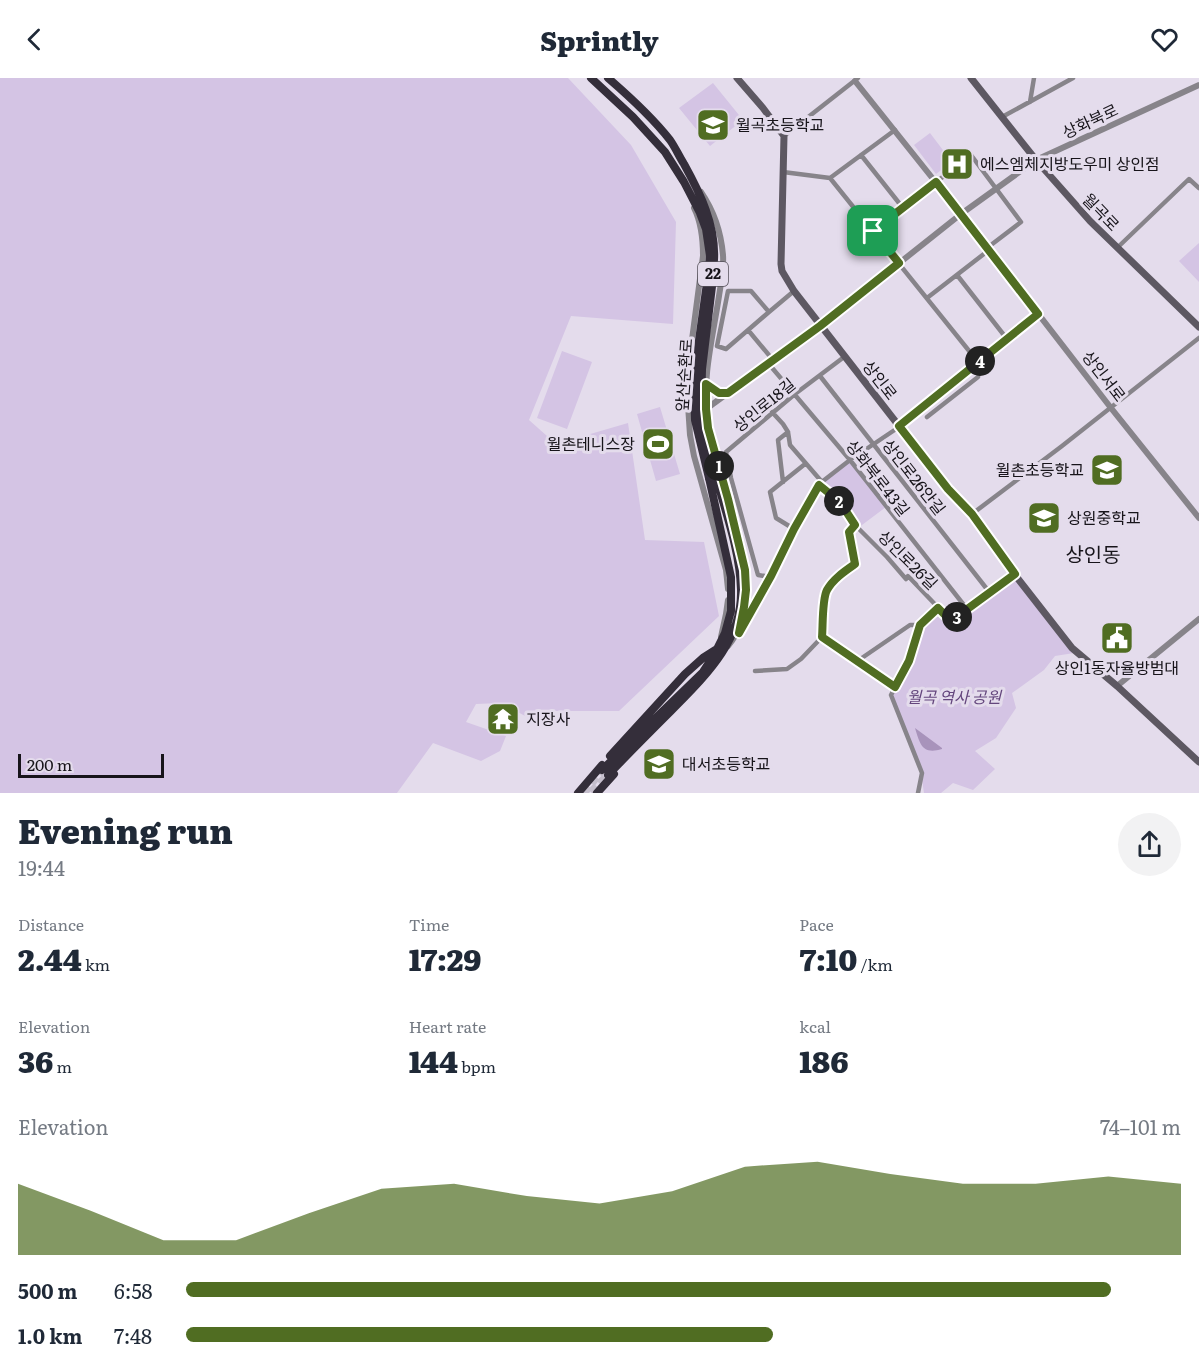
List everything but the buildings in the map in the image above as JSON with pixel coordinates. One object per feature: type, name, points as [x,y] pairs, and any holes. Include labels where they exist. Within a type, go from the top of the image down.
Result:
[{"type":"highway","name":"앞산순환로","points":[[591,78],[633,117],[665,152],[700,213],[706,229],[710,256],[694,388],[695,420],[712,478],[731,577],[731,611],[720,650],[703,672],[605,773]]},
{"type":"highway","name":"앞산순환로","points":[[608,78],[632,98],[670,141],[694,182],[709,219],[715,255],[696,371]]},
{"type":"highway","points":[[582,792],[667,692],[704,657],[720,650]]},
{"type":"highway","points":[[597,793],[714,671],[718,664],[720,650]]},
{"type":"main road","points":[[737,78],[784,136]]},
{"type":"main road","name":"월곡로","points":[[971,78],[1036,160],[1090,221],[1199,327]]},
{"type":"main road","name":"상인로","points":[[784,136],[781,264],[782,271],[794,291],[948,489],[972,514],[1072,648],[1199,762]]},
{"type":"street","points":[[1030,102],[1034,78]]},
{"type":"street","points":[[1002,117],[1073,78]]},
{"type":"street","points":[[784,136],[857,79]]},
{"type":"street","name":"상인서로","points":[[857,79],[1111,408],[1199,518]]},
{"type":"street","name":"상화북로","points":[[690,419],[820,326],[961,214],[1036,160],[1199,85]]},
{"type":"street","points":[[830,178],[895,130]]},
{"type":"street","points":[[861,155],[903,208]]},
{"type":"street","points":[[873,231],[971,156],[1021,222],[927,298]]},
{"type":"street","points":[[783,172],[830,178],[978,362]]},
{"type":"street","points":[[1117,248],[1189,179],[1199,188]]},
{"type":"street","points":[[694,182],[713,212],[720,233],[723,258],[706,381],[706,409],[712,444],[745,570],[745,598],[739,633]]},
{"type":"street","points":[[957,275],[1007,339]]},
{"type":"street","points":[[769,312],[751,291],[728,291],[717,346],[726,349],[794,291]]},
{"type":"street","points":[[720,650],[739,633],[820,483],[899,426],[1038,314]]},
{"type":"street","name":"상화북로43길","points":[[748,330],[795,394],[967,609]]},
{"type":"street","points":[[972,514],[1199,338]]},
{"type":"street","name":"상인로18길","points":[[771,576],[758,575],[730,478],[726,452],[772,412],[844,357]]},
{"type":"street","points":[[696,371],[692,377],[706,381],[719,393],[728,393]]},
{"type":"street","points":[[696,371],[688,405],[692,451],[728,583],[720,650]]},
{"type":"street","name":"상인로26안길","points":[[820,376],[990,593]]},
{"type":"street","points":[[927,417],[978,377]]},
{"type":"street","name":"상인로26길","points":[[772,412],[788,432],[790,445],[820,483],[840,502],[855,525],[906,579],[908,576],[951,621],[1015,574]]},
{"type":"street","points":[[783,482],[778,440],[788,432]]},
{"type":"street","points":[[794,529],[776,518],[770,492],[806,464]]},
{"type":"street","points":[[755,671],[787,669],[801,659],[822,637],[826,590],[840,575],[855,564],[849,532],[855,525]]},
{"type":"street","points":[[918,793],[921,773],[891,695],[909,661],[920,625],[938,608]]},
{"type":"street","points":[[1117,686],[1199,620]]},
{"type":"street","points":[[856,662],[910,625],[920,625]]},
{"type":"street","points":[[822,637],[895,687]]},
{"type":"green space","points":[[0,78],[568,78],[631,145],[676,222],[673,324],[571,316],[529,420],[556,444],[628,423],[645,540],[704,542],[719,616],[619,711],[542,711],[527,717],[501,703],[476,704],[466,722],[506,736],[500,751],[481,761],[433,743],[397,793],[0,793]]},
{"type":"green space","points":[[713,83],[743,120],[710,146],[679,108]]},
{"type":"green space","points":[[930,133],[952,162],[936,174],[914,145]]},
{"type":"green space","points":[[1199,243],[1199,282],[1179,261]]},
{"type":"green space","points":[[562,351],[592,362],[567,429],[537,418]]},
{"type":"green space","name":"월촌테니스장","points":[[660,407],[680,474],[656,481],[637,414]]},
{"type":"green space","points":[[850,460],[886,507],[858,528],[840,502],[819,485]]},
{"type":"green space","name":"월곡 역사 공원","points":[[1015,575],[1074,653],[1055,656],[1044,670],[1012,693],[1016,708],[996,738],[975,751],[995,769],[973,790],[953,783],[941,793],[924,793],[921,773],[891,695],[909,661],[920,625],[938,608],[951,621]]},
{"type":"shaded area","points":[[915,728],[942,749],[930,750],[923,747]]},
{"type":"tunnel","points":[[584,793],[602,770]]},
{"type":"tunnel","points":[[591,792],[608,775]]},
{"type":"place","name":"월곡초등학교","points":[[713,125]]},
{"type":"place","name":"에스엠체지방도우미 상인점","points":[[957,164]]},
{"type":"place","name":"월촌테니스장","points":[[658,444]]},
{"type":"place","name":"월촌초등학교","points":[[1107,470]]},
{"type":"place","name":"상원중학교","points":[[1044,518]]},
{"type":"place","name":"상인1동자율방범대","points":[[1117,638]]},
{"type":"place","name":"지장사","points":[[503,719]]},
{"type":"place","name":"대서초등학교","points":[[659,764]]},
{"type":"district","name":"상인동","points":[[1093,555]]},
{"type":"route","points":[[936,182],[1038,314],[899,426],[948,489],[972,514],[1015,574],[951,621],[938,608],[920,625],[909,661],[895,687],[822,637],[826,590],[840,575],[855,564],[849,532],[855,525],[840,502],[819,485],[739,633],[746,590],[745,570],[708,428],[706,409],[706,384],[719,393],[728,393],[820,326],[899,263],[873,231],[936,182]]}]
